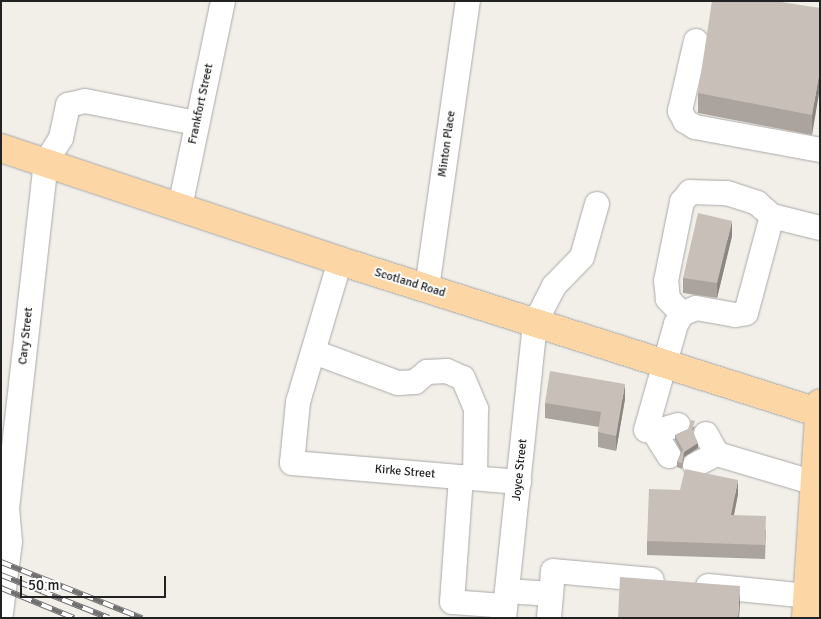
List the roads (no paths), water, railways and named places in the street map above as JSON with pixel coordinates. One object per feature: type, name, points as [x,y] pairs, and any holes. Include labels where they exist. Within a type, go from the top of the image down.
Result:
[{"type":"main road","name":"Scotland Road","points":[[1,148],[180,206],[340,261],[663,363],[819,409]]},
{"type":"main road","points":[[807,607],[819,409]]},
{"type":"street","name":"Frankfort Street","points":[[180,206],[223,1]]},
{"type":"street","name":"Minton Place","points":[[427,288],[468,1]]},
{"type":"street","points":[[696,41],[680,111],[685,121],[695,127],[820,150]]},
{"type":"street","points":[[46,162],[61,138],[68,106],[85,101],[196,123]]},
{"type":"street","name":"Cary Street","points":[[1,613],[10,542],[4,516],[46,162]]},
{"type":"street","points":[[682,314],[668,299],[666,281],[682,202],[690,192],[727,193],[757,203],[772,216],[820,228]]},
{"type":"street","points":[[535,323],[554,286],[582,257],[597,204]]},
{"type":"street","points":[[669,438],[646,430],[663,363],[682,314],[696,308],[735,315],[746,313],[772,216]]},
{"type":"street","points":[[340,261],[314,352],[398,384],[415,382],[427,372],[448,371],[463,378],[476,408],[452,602],[506,605],[551,594]]},
{"type":"street","name":"Joyce Street","points":[[506,605],[535,323]]},
{"type":"street","name":"Kirke Street","points":[[314,352],[298,402],[292,463],[518,482]]},
{"type":"street","points":[[705,450],[815,483]]},
{"type":"street","points":[[549,618],[553,571],[676,583],[807,607]]},
{"type":"railway","points":[[1,562],[142,618]]},
{"type":"railway","points":[[1,575],[109,618]]},
{"type":"railway","points":[[1,588],[74,618]]}]
